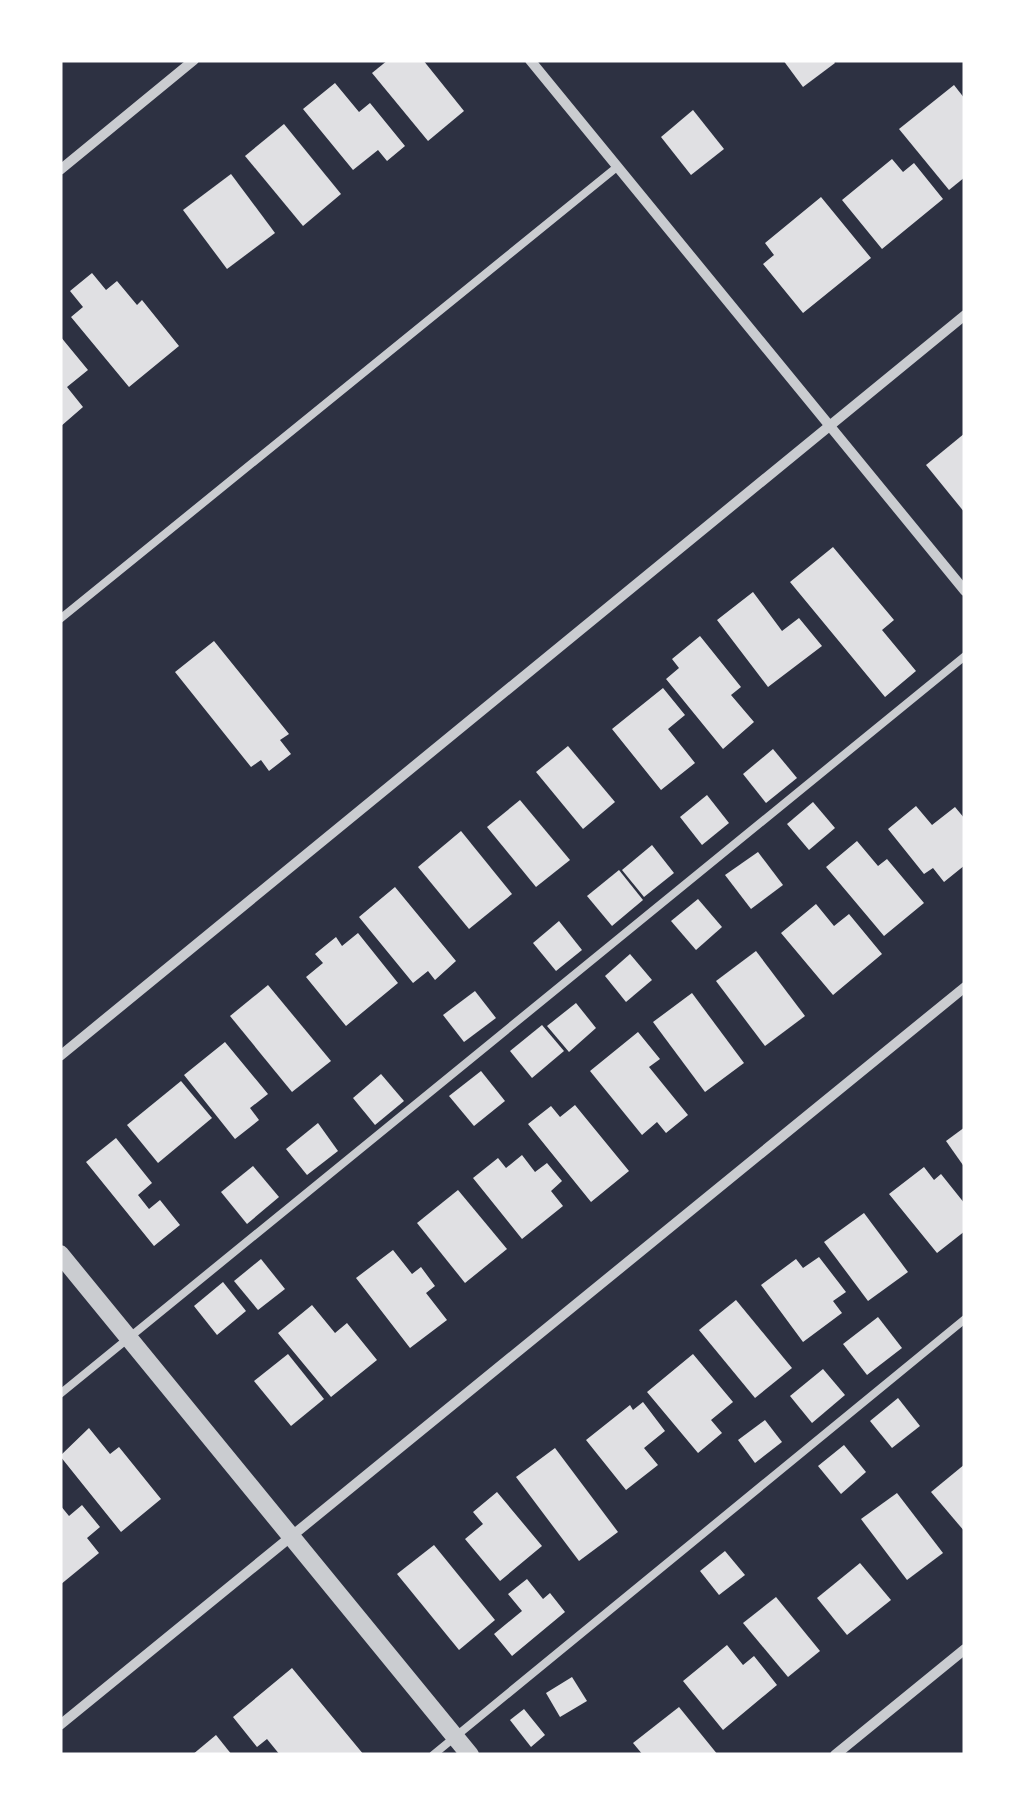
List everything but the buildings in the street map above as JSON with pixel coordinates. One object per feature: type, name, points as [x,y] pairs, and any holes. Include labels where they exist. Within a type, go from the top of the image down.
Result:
[{"type":"street","points":[[60,170],[194,60]]},
{"type":"street","points":[[530,60],[965,591]]},
{"type":"street","points":[[60,1056],[965,315]]},
{"type":"street","points":[[60,1725],[965,987]]},
{"type":"street","points":[[60,1254],[470,1755]]},
{"type":"street","points":[[836,1755],[965,1650]]},
{"type":"lane","points":[[60,620],[618,167]]},
{"type":"lane","points":[[60,1394],[965,656]]},
{"type":"lane","points":[[433,1755],[965,1318]]}]
